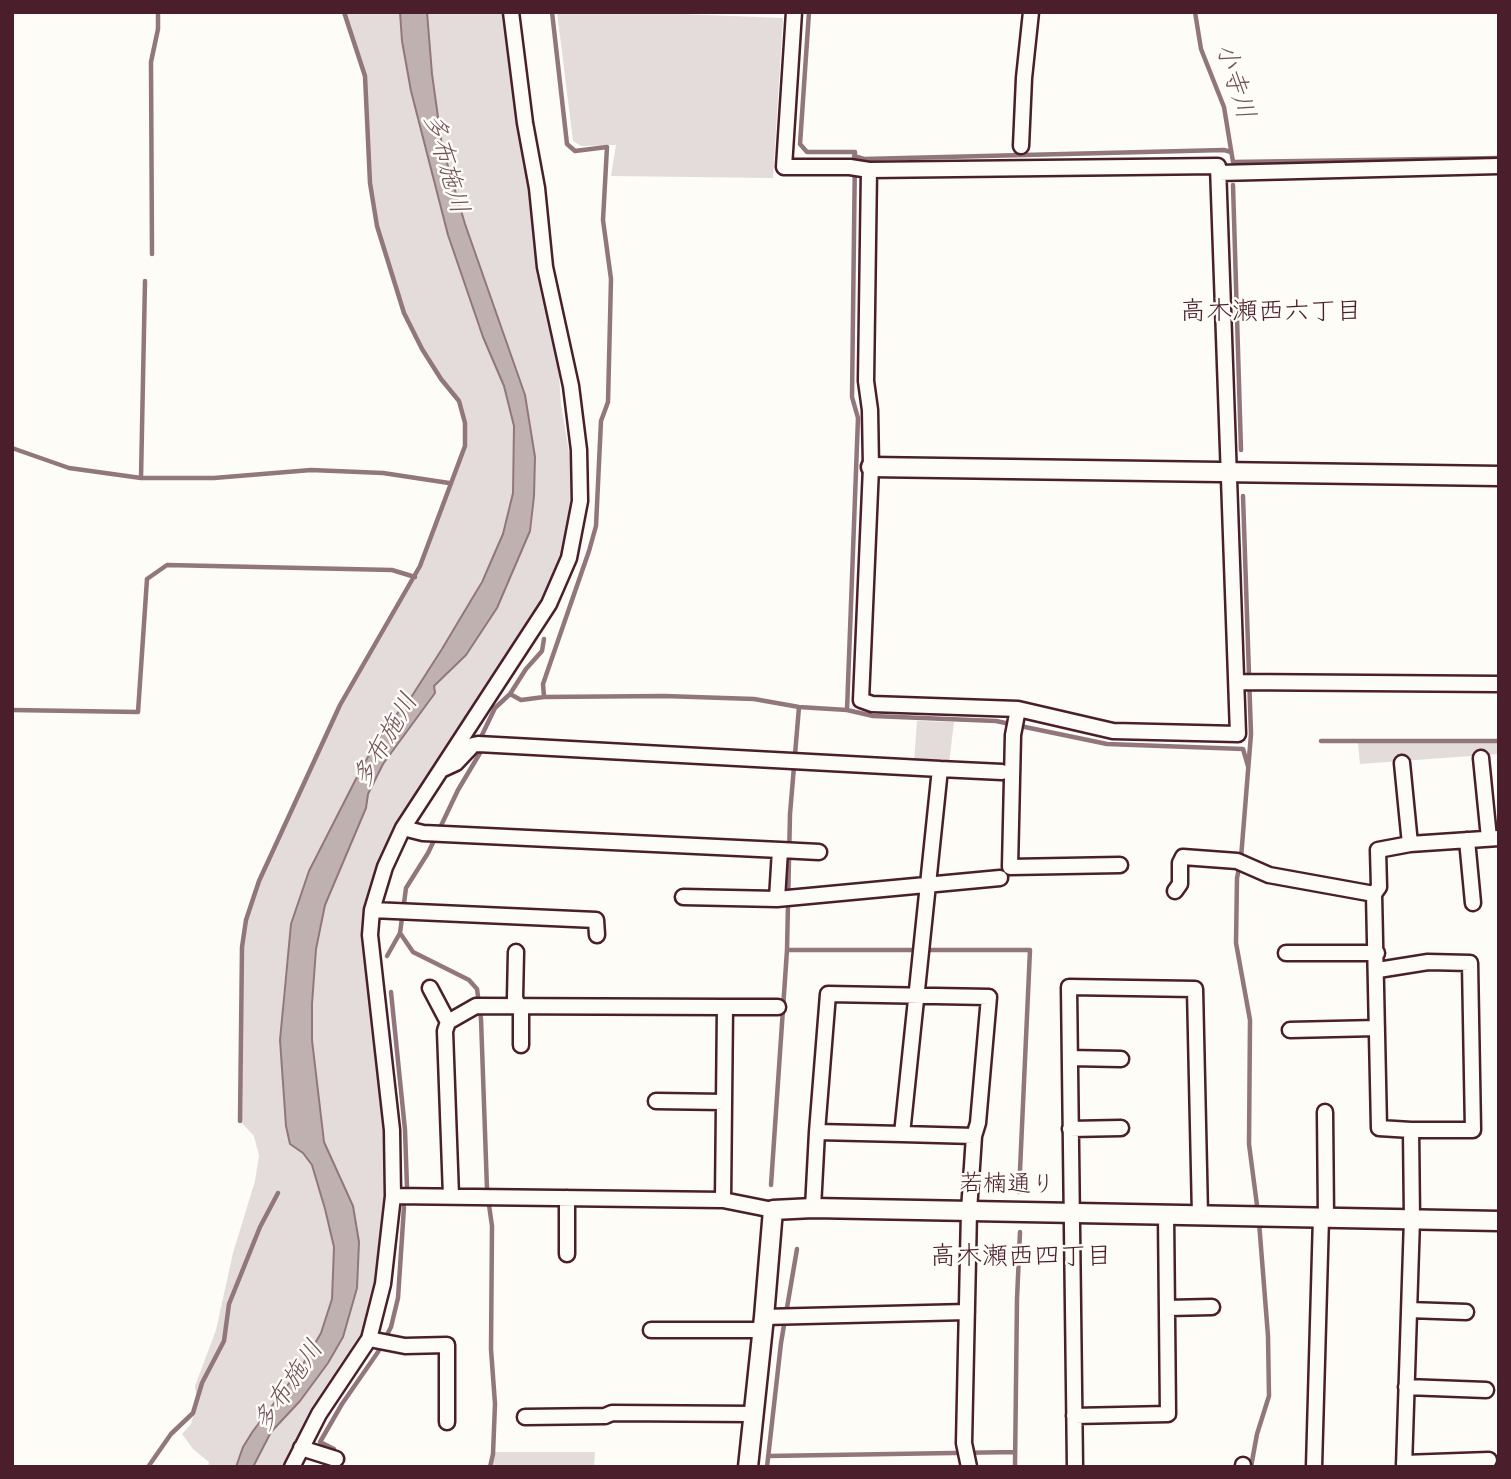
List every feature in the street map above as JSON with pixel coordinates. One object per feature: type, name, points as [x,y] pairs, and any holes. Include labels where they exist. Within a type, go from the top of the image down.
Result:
[{"type":"street","points":[[292,1467],[320,1414],[379,1341],[393,1196],[392,1130],[370,935],[372,909],[385,867],[403,828],[549,604],[569,558],[580,501],[579,450],[571,386],[545,267],[537,188],[525,123],[511,12]]},
{"type":"street","points":[[794,12],[784,167],[860,169],[1218,166],[1230,472],[1245,682],[1238,734],[1113,731],[1017,713],[872,704],[861,700],[871,467],[860,169]]},
{"type":"street","points":[[1021,146],[1031,12]]},
{"type":"street","points":[[1219,173],[1499,166]]},
{"type":"street","points":[[871,467],[1499,476]]},
{"type":"street","points":[[1245,682],[1499,684]]},
{"type":"street","points":[[1017,713],[1013,735],[1010,867],[1120,865]]},
{"type":"street","points":[[439,772],[456,763],[474,745],[1002,772]]},
{"type":"street","points":[[1378,970],[1428,961],[1470,963],[1473,1129],[1379,1128],[1378,970],[1374,894],[1379,887],[1378,850],[1410,844],[1494,838],[1481,758]]},
{"type":"street","points":[[1402,763],[1410,844]]},
{"type":"street","points":[[902,1134],[940,769]]},
{"type":"street","points":[[403,828],[438,834],[819,852]]},
{"type":"street","points":[[1467,840],[1473,903]]},
{"type":"street","points":[[784,898],[786,850]]},
{"type":"street","points":[[1175,891],[1180,884],[1180,863],[1183,857],[1241,862],[1269,875],[1374,894]]},
{"type":"street","points":[[683,897],[784,898],[1000,878]]},
{"type":"street","points":[[372,909],[596,920],[597,935]]},
{"type":"street","points":[[516,952],[514,998],[521,1012],[521,1045]]},
{"type":"street","points":[[1286,953],[1377,953]]},
{"type":"street","points":[[1075,1467],[1069,987],[1195,989],[1199,1215]]},
{"type":"street","points":[[430,988],[448,1022]]},
{"type":"street","points":[[813,1208],[828,994],[989,997],[969,1211],[964,1443],[969,1463]]},
{"type":"street","points":[[451,1196],[445,1031],[448,1022],[480,1006],[778,1007]]},
{"type":"street","points":[[723,1200],[725,1007]]},
{"type":"street","points":[[1290,1030],[1377,1028]]},
{"type":"street","points":[[1070,1058],[1121,1059]]},
{"type":"street","points":[[656,1101],[724,1102]]},
{"type":"street","points":[[1314,1467],[1325,1112]]},
{"type":"street","points":[[1070,1129],[1121,1128]]},
{"type":"street","points":[[1411,1130],[1412,1219],[1404,1465],[1489,1460]]},
{"type":"street","points":[[817,1132],[974,1136]]},
{"type":"street","points":[[393,1196],[723,1200],[773,1210],[774,1320],[754,1414],[748,1467]]},
{"type":"street","points":[[567,1198],[567,1254]]},
{"type":"street","name":"若楠通り","points":[[773,1210],[813,1208],[1499,1221]]},
{"type":"street","points":[[1074,1416],[1168,1414],[1166,1215]]},
{"type":"street","points":[[1167,1308],[1212,1307]]},
{"type":"street","points":[[1409,1310],[1466,1312]]},
{"type":"street","points":[[651,1330],[774,1320],[967,1312]]},
{"type":"street","points":[[379,1341],[405,1346],[447,1345],[447,1422]]},
{"type":"street","points":[[1406,1387],[1486,1390]]},
{"type":"street","points":[[525,1417],[605,1416],[612,1413],[754,1414]]},
{"type":"street","points":[[301,1448],[331,1458]]},
{"type":"shaded area","points":[[344,12],[400,12],[402,41],[448,235],[483,337],[504,386],[514,426],[513,493],[503,534],[466,612],[410,699],[383,730],[309,871],[291,924],[280,1040],[282,1077],[290,1144],[303,1153],[312,1165],[334,1247],[332,1299],[321,1333],[302,1366],[243,1447],[236,1467],[208,1467],[209,1462],[193,1449],[182,1434],[191,1424],[197,1404],[195,1386],[216,1330],[233,1253],[255,1181],[259,1156],[254,1136],[240,1121],[242,947],[246,920],[259,881],[340,705],[420,566],[465,446],[465,423],[459,401],[422,349],[404,313],[377,226],[370,183],[365,76]]},
{"type":"shaded area","points":[[427,12],[507,12],[517,121],[543,265],[547,314],[558,361],[561,404],[573,476],[573,498],[560,561],[551,587],[522,638],[442,755],[408,813],[364,935],[384,1132],[387,1198],[378,1285],[364,1338],[314,1412],[285,1467],[253,1467],[271,1432],[300,1401],[343,1337],[357,1288],[339,1173],[324,1142],[312,1040],[316,949],[325,905],[366,808],[368,794],[383,764],[435,693],[433,687],[466,655],[497,608],[530,531],[535,457],[525,395],[465,224],[442,146]]},
{"type":"shaded area","points":[[557,12],[783,18],[773,178],[611,176],[616,145],[581,146],[573,141]]},
{"type":"shaded area","points":[[917,721],[954,722],[949,764],[914,763]]},
{"type":"shaded area","points":[[1499,742],[1499,754],[1360,764],[1358,743]]},
{"type":"shaded area","points":[[493,1452],[595,1452],[594,1467],[490,1467]]},
{"type":"water","name":"多布施川","points":[[400,12],[427,12],[442,146],[465,224],[525,395],[535,457],[534,496],[530,531],[497,608],[466,655],[434,686],[435,693],[383,764],[368,794],[366,808],[325,905],[316,949],[312,1040],[324,1142],[353,1206],[359,1242],[357,1288],[343,1337],[328,1363],[300,1401],[271,1432],[253,1467],[236,1467],[243,1447],[253,1431],[302,1366],[321,1333],[332,1299],[334,1247],[325,1209],[312,1165],[303,1153],[290,1144],[286,1126],[280,1040],[291,924],[309,871],[383,730],[410,699],[482,582],[503,534],[513,493],[514,426],[504,386],[483,337],[448,235],[411,91]]},
{"type":"waterway","points":[[152,254],[151,62],[158,29],[158,12]]},
{"type":"waterway","points":[[240,1121],[242,947],[246,920],[259,881],[340,705],[420,566],[465,446],[465,423],[459,401],[422,349],[404,313],[377,226],[370,183],[365,76],[344,12]]},
{"type":"waterway","points":[[552,12],[567,144],[575,151],[607,147],[603,220],[611,279],[608,402],[601,421],[596,526],[543,684],[544,697],[664,696],[754,699],[799,707],[847,710],[873,716],[996,721],[1107,744],[1243,749],[1248,766]]},
{"type":"waterway","points":[[809,12],[800,144],[807,152],[855,152],[852,397],[858,418],[847,710]]},
{"type":"waterway","points":[[1195,12],[1201,49],[1224,107],[1233,162],[1499,158]]},
{"type":"waterway","points":[[854,156],[864,159],[1224,150],[1231,152]]},
{"type":"waterway","name":"小寺川","points":[[1233,185],[1241,450]]},
{"type":"waterway","points":[[141,478],[145,281]]},
{"type":"waterway","points":[[12,448],[69,468],[141,478],[214,478],[311,470],[383,473],[449,483]]},
{"type":"waterway","points":[[1243,496],[1251,734],[1237,878],[1236,943],[1250,1020],[1249,1144],[1258,1213]]},
{"type":"waterway","points":[[12,710],[138,712],[147,579],[167,565],[392,570],[415,577]]},
{"type":"waterway","points":[[387,956],[400,933],[406,888],[428,853],[458,790],[480,753],[482,735],[495,708],[510,694],[542,651],[544,639]]},
{"type":"waterway","points":[[510,694],[521,700],[544,697]]},
{"type":"waterway","points":[[771,1185],[787,950],[790,814],[799,707]]},
{"type":"waterway","points":[[1321,741],[1499,741]]},
{"type":"waterway","points":[[400,933],[413,952],[469,980],[477,989],[481,1019],[487,1189]]},
{"type":"waterway","points":[[787,950],[1030,950],[1019,1192]]},
{"type":"waterway","points":[[391,992],[405,1130],[407,1187]]},
{"type":"waterway","points":[[148,1467],[171,1434],[193,1413],[202,1383],[224,1341],[229,1304],[260,1227],[278,1193]]},
{"type":"waterway","points":[[489,1205],[492,1226],[491,1349],[495,1404],[490,1467]]},
{"type":"waterway","points":[[331,1467],[334,1449],[320,1442],[391,1327],[398,1298],[404,1207]]},
{"type":"waterway","points":[[1251,1467],[1257,1434],[1269,1396],[1268,1336],[1259,1222]]},
{"type":"waterway","points":[[1015,1467],[1020,1232]]},
{"type":"waterway","points":[[767,1467],[781,1343],[797,1249]]},
{"type":"waterway","points":[[768,1456],[1015,1452]]},
{"type":"district","name":"高木瀬西六丁目","points":[[1271,315]]},
{"type":"district","name":"高木瀬西四丁目","points":[[1021,1260]]}]
